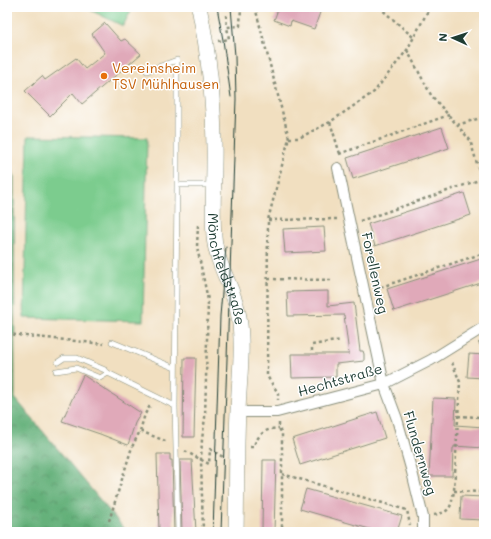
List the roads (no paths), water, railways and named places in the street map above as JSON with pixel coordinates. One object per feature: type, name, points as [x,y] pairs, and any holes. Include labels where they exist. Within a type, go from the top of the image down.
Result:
[{"type":"main road","name":"Mönchfeldstraße","points":[[199,7],[210,64],[212,95],[214,238],[218,254],[235,299],[239,317],[241,341],[236,532]]},
{"type":"street","name":"Forellenweg","points":[[338,168],[384,384]]},
{"type":"street","name":"Hechtstraße","points":[[238,412],[277,412],[384,384],[447,350],[484,327]]},
{"type":"street","name":"Flundernweg","points":[[384,384],[397,419],[424,517],[423,532]]},
{"type":"lane","points":[[148,71],[177,60],[175,406],[178,532]]},
{"type":"lane","points":[[177,185],[214,185]]},
{"type":"lane","points":[[112,342],[175,368]]},
{"type":"lane","points":[[58,362],[64,358],[77,358],[105,370],[108,373],[175,406]]},
{"type":"lane","points":[[56,371],[76,368],[100,378],[108,373]]},
{"type":"tram line","points":[[217,7],[231,97]]},
{"type":"tram line","points":[[221,532],[236,99],[235,56],[231,7]]},
{"type":"tram line","points":[[213,532],[220,316],[226,247]]},
{"type":"place","name":"Vereinsheim TSV Mühlhausen","points":[[104,76]]}]
